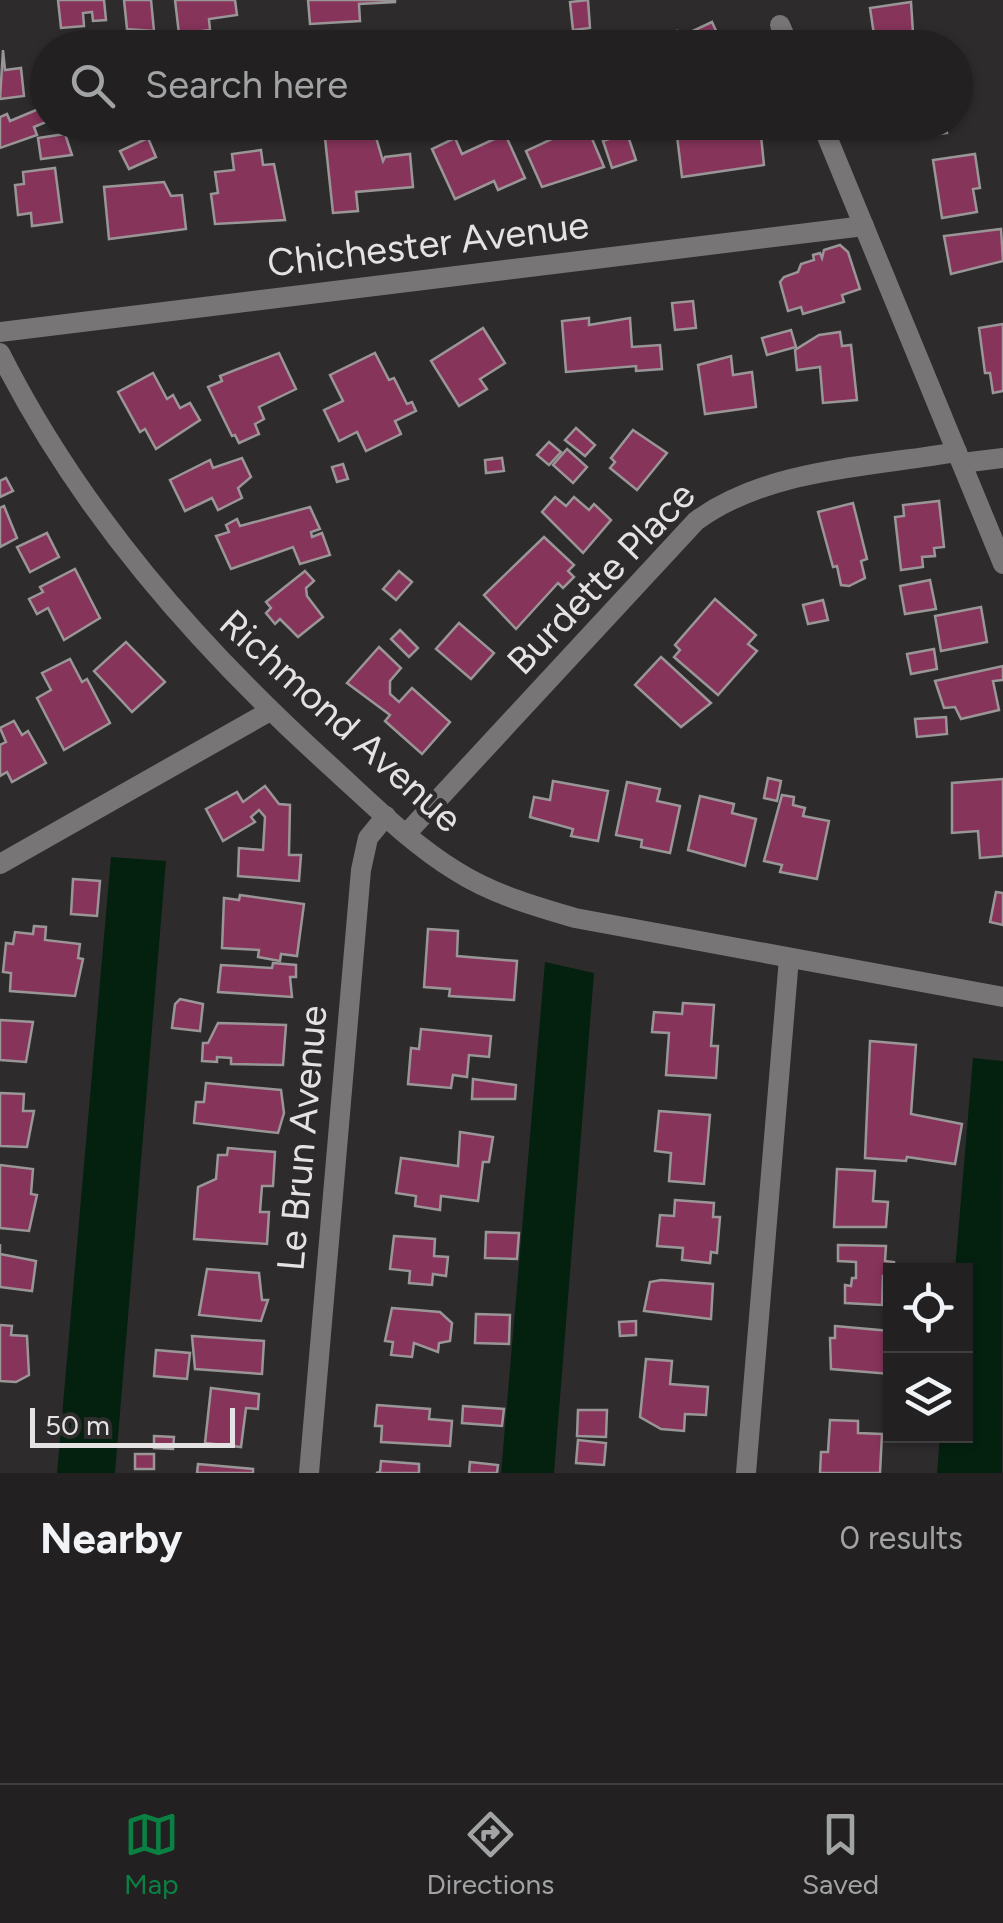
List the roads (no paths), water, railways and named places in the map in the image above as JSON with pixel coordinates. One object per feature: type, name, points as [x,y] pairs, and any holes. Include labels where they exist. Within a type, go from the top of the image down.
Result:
[{"type":"street","points":[[780,25],[782,30]]},
{"type":"street","points":[[828,140],[1003,564]]},
{"type":"street","name":"Chichester Avenue","points":[[0,332],[864,226]]},
{"type":"street","name":"Richmond Avenue","points":[[0,353],[26,404],[133,562],[192,632],[270,711],[406,834],[457,872],[516,901],[575,918],[1003,997]]},
{"type":"street","name":"Burdette Place","points":[[406,834],[696,521],[726,499],[761,486],[960,457],[1003,458]]},
{"type":"street","points":[[0,864],[270,711]]},
{"type":"street","name":"Le Brun Avenue","points":[[309,1473],[360,870],[368,838],[386,816]]},
{"type":"street","points":[[746,1473],[789,958]]}]
